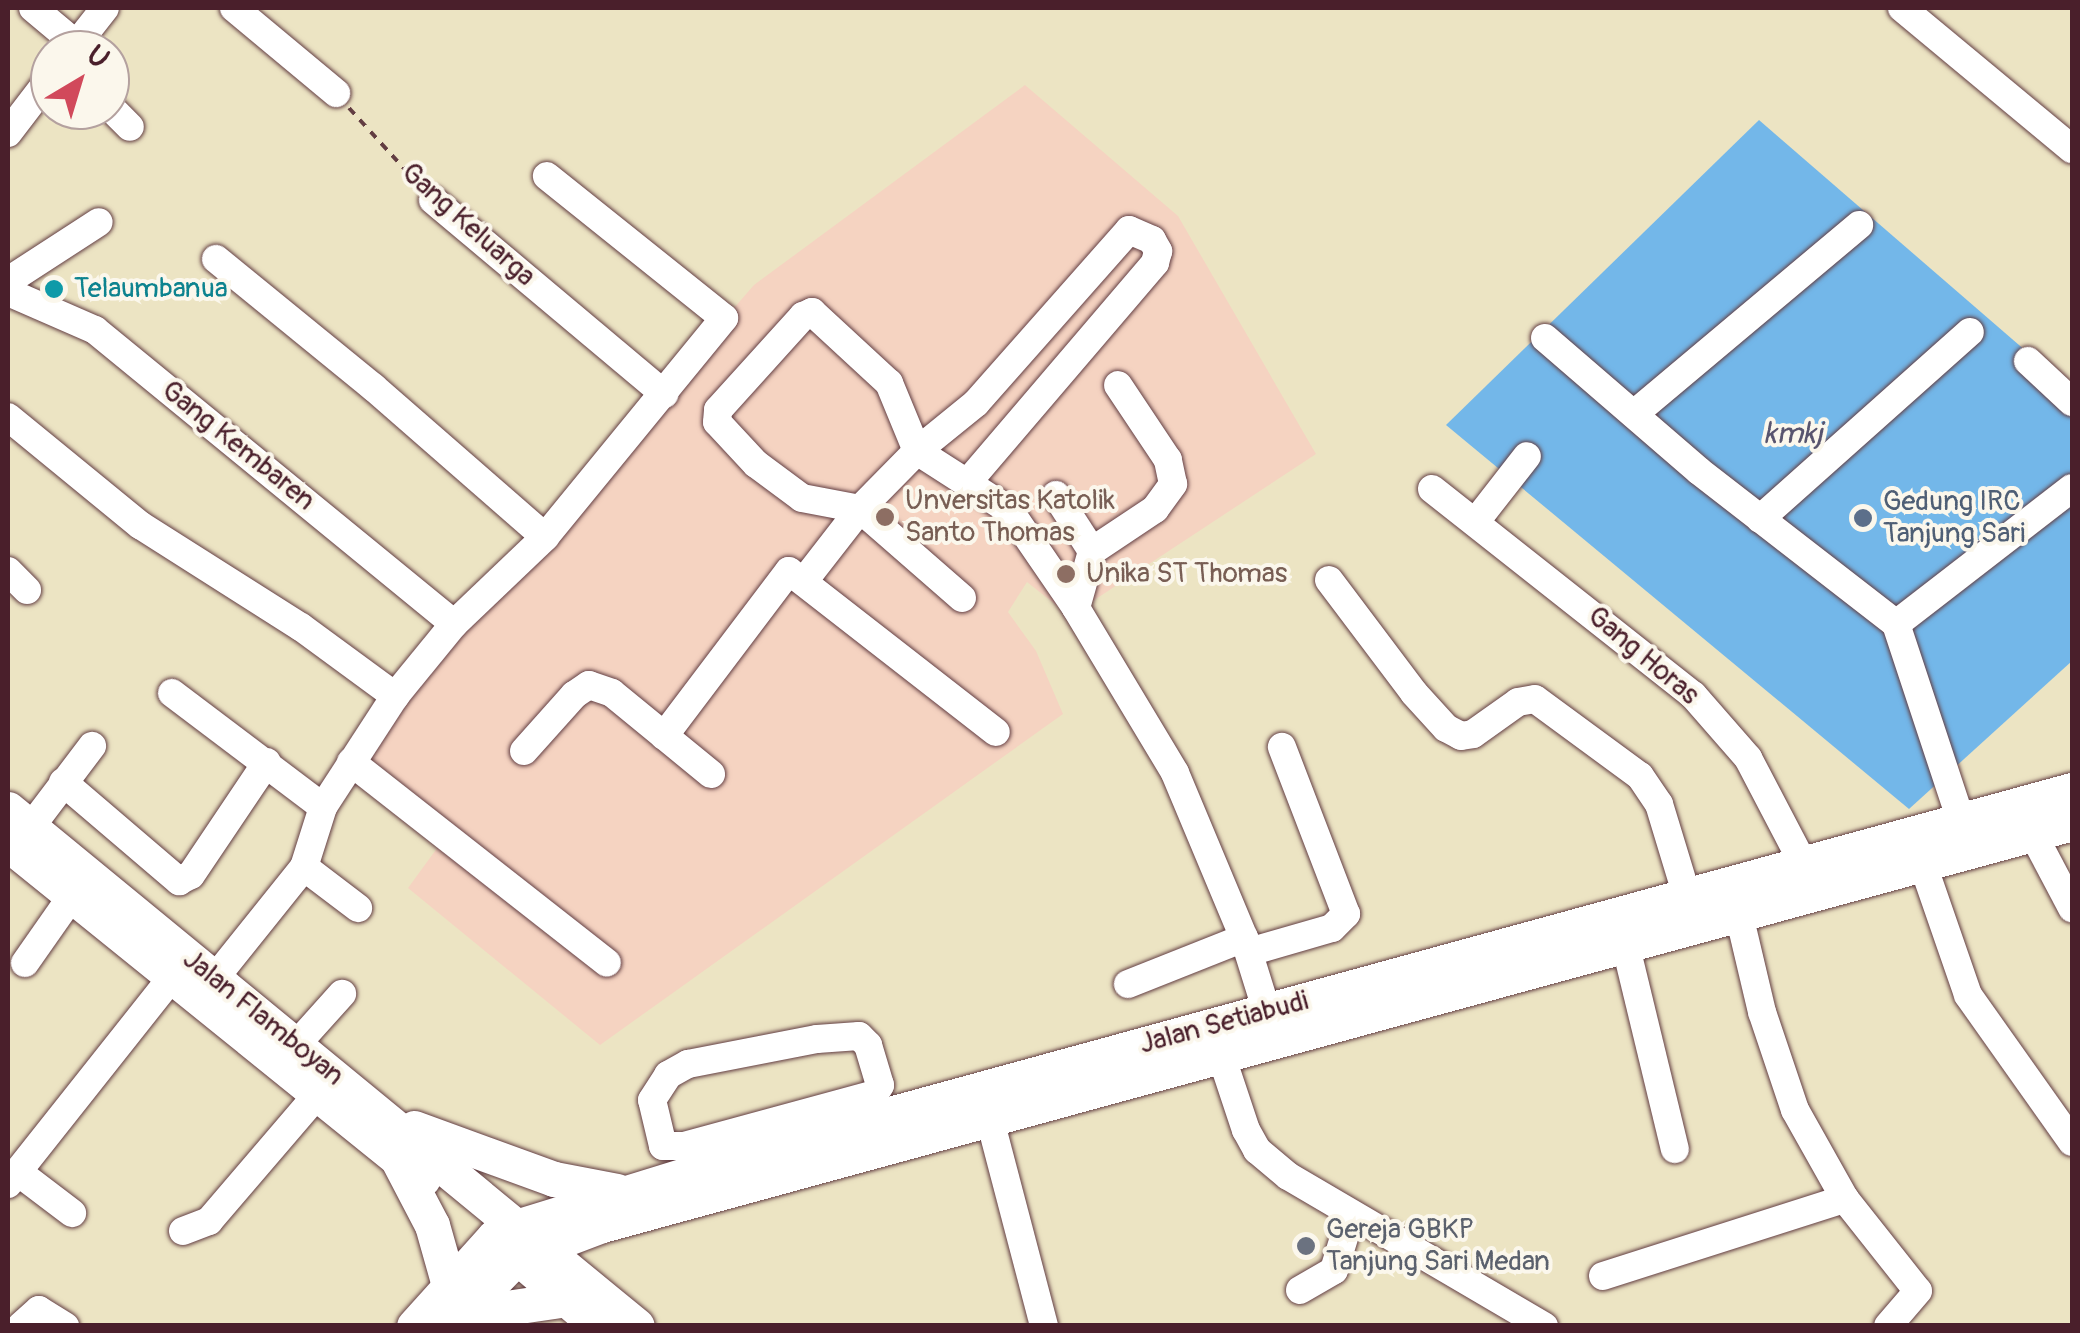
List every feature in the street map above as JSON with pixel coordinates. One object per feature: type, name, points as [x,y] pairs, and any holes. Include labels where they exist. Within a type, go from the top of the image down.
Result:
[{"type":"main road","name":"Jalan Setiabudi","points":[[452,1326],[518,1241],[602,1225],[836,1132],[1625,943],[1738,900],[1805,867],[2072,790]]},
{"type":"main road","name":"Jalan Setiabudi","points":[[414,1326],[449,1285],[518,1241],[626,1192],[687,1159],[742,1144],[989,1116],[1221,1055],[1272,1027],[1687,896],[1738,900],[1922,862],[2072,823]]},
{"type":"main road","name":"Jalan Flamboyan","points":[[15,827],[72,896],[172,977],[279,1042],[385,1118],[518,1241]]},
{"type":"main road","name":"Jalan Flamboyan","points":[[15,827],[214,978],[279,1042],[318,1094],[398,1159],[518,1241]]},
{"type":"main road","points":[[385,1118],[554,1179],[626,1192]]},
{"type":"main road","points":[[398,1159],[432,1225],[449,1285]]},
{"type":"main road","points":[[588,1306],[602,1225]]},
{"type":"main road","points":[[518,1241],[588,1306],[637,1326]]},
{"type":"main road","points":[[452,1326],[506,1308],[588,1306]]},
{"type":"street","points":[[33,8],[56,30]]},
{"type":"street","points":[[88,30],[105,8]]},
{"type":"street","points":[[234,8],[336,94]]},
{"type":"street","points":[[1902,8],[2072,149]]},
{"type":"street","points":[[8,134],[30,105]]},
{"type":"street","points":[[214,978],[304,867],[322,807],[394,696],[454,624],[545,537],[664,394],[724,314],[547,176]]},
{"type":"street","name":"Gang Keluarga","points":[[433,200],[664,394]]},
{"type":"street","points":[[8,281],[99,222]]},
{"type":"street","points":[[1634,414],[1859,226]]},
{"type":"street","points":[[804,581],[860,510],[917,450],[976,402],[1129,230],[1152,240],[1158,251],[1155,263],[968,482]]},
{"type":"street","points":[[216,259],[374,387],[545,537]]},
{"type":"street","name":"Gang Kembaren","points":[[8,292],[95,330],[454,624]]},
{"type":"street","points":[[962,598],[860,510],[802,498],[756,464],[717,422],[722,404],[803,316],[814,313],[889,383],[917,450],[1009,510],[1076,608],[1175,773],[1247,945],[1272,1027]]},
{"type":"street","points":[[1760,519],[1970,332]]},
{"type":"street","points":[[1546,338],[1760,519],[1896,624],[1961,820]]},
{"type":"street","points":[[2028,360],[2072,402]]},
{"type":"street","points":[[1076,608],[1092,551],[1155,509],[1173,484],[1168,460],[1118,385]]},
{"type":"street","points":[[8,416],[140,525],[301,627],[394,696]]},
{"type":"street","points":[[1477,520],[1528,456]]},
{"type":"street","name":"Gang Horas","points":[[1432,488],[1679,684],[1722,725],[1748,758],[1805,867]]},
{"type":"street","points":[[1896,624],[2072,488]]},
{"type":"street","points":[[1056,495],[1092,551]]},
{"type":"street","points":[[664,736],[785,573],[792,572],[996,732]]},
{"type":"street","points":[[1329,580],[1422,704],[1446,728],[1461,736],[1473,734],[1518,702],[1535,699],[1640,776],[1659,804],[1687,896]]},
{"type":"street","points":[[524,751],[574,695],[589,685],[612,693],[711,774]]},
{"type":"street","points":[[172,693],[322,807]]},
{"type":"street","points":[[15,827],[63,782],[92,746]]},
{"type":"street","points":[[1128,984],[1247,945],[1332,928],[1346,914],[1282,747]]},
{"type":"street","points":[[63,782],[179,881],[191,875],[267,762]]},
{"type":"street","points":[[351,762],[607,964]]},
{"type":"street","points":[[2033,834],[2072,908]]},
{"type":"street","points":[[1922,862],[1968,995],[2072,1142]]},
{"type":"street","points":[[304,867],[358,908]]},
{"type":"street","points":[[25,963],[72,896]]},
{"type":"street","points":[[1738,900],[1747,959],[1795,1110],[1844,1199],[1918,1291],[1888,1326]]},
{"type":"street","points":[[1625,943],[1675,1149]]},
{"type":"street","points":[[72,1213],[12,1178],[172,977]]},
{"type":"street","points":[[279,1042],[342,994]]},
{"type":"street","points":[[687,1159],[663,1146],[652,1100],[668,1075],[688,1064],[818,1039],[859,1036],[868,1045],[880,1089],[836,1132]]},
{"type":"street","points":[[1221,1055],[1246,1130],[1258,1150],[1288,1176],[1544,1326]]},
{"type":"street","points":[[184,1231],[210,1221],[318,1094]]},
{"type":"street","points":[[989,1116],[1044,1326]]},
{"type":"street","points":[[1603,1276],[1844,1199]]},
{"type":"street","points":[[1300,1290],[1334,1270],[1352,1216]]},
{"type":"street","points":[[21,1326],[38,1310],[65,1326]]},
{"type":"path","name":"Gang Keluarga","points":[[336,94],[433,200]]},
{"type":"shaded area","name":"Unversitas Katolik Santo Thomas","points":[[1025,85],[1178,216],[1316,454],[1070,616],[1027,582],[1008,612],[1036,651],[1063,714],[600,1045],[408,888],[454,825],[353,745],[754,285]]},
{"type":"water","name":"kmkj","points":[[1759,120],[2072,391],[2072,661],[1909,809],[1446,425]]},
{"type":"place","name":"Telaumbanua","points":[[54,289]]},
{"type":"place","name":"Unversitas Katolik Santo Thomas","points":[[885,517]]},
{"type":"place","name":"Gedung IRC Tanjung Sari","points":[[1863,518]]},
{"type":"place","name":"Unika ST Thomas","points":[[1066,574]]},
{"type":"place","name":"Gereja GBKP Tanjung Sari Medan","points":[[1306,1246]]}]
